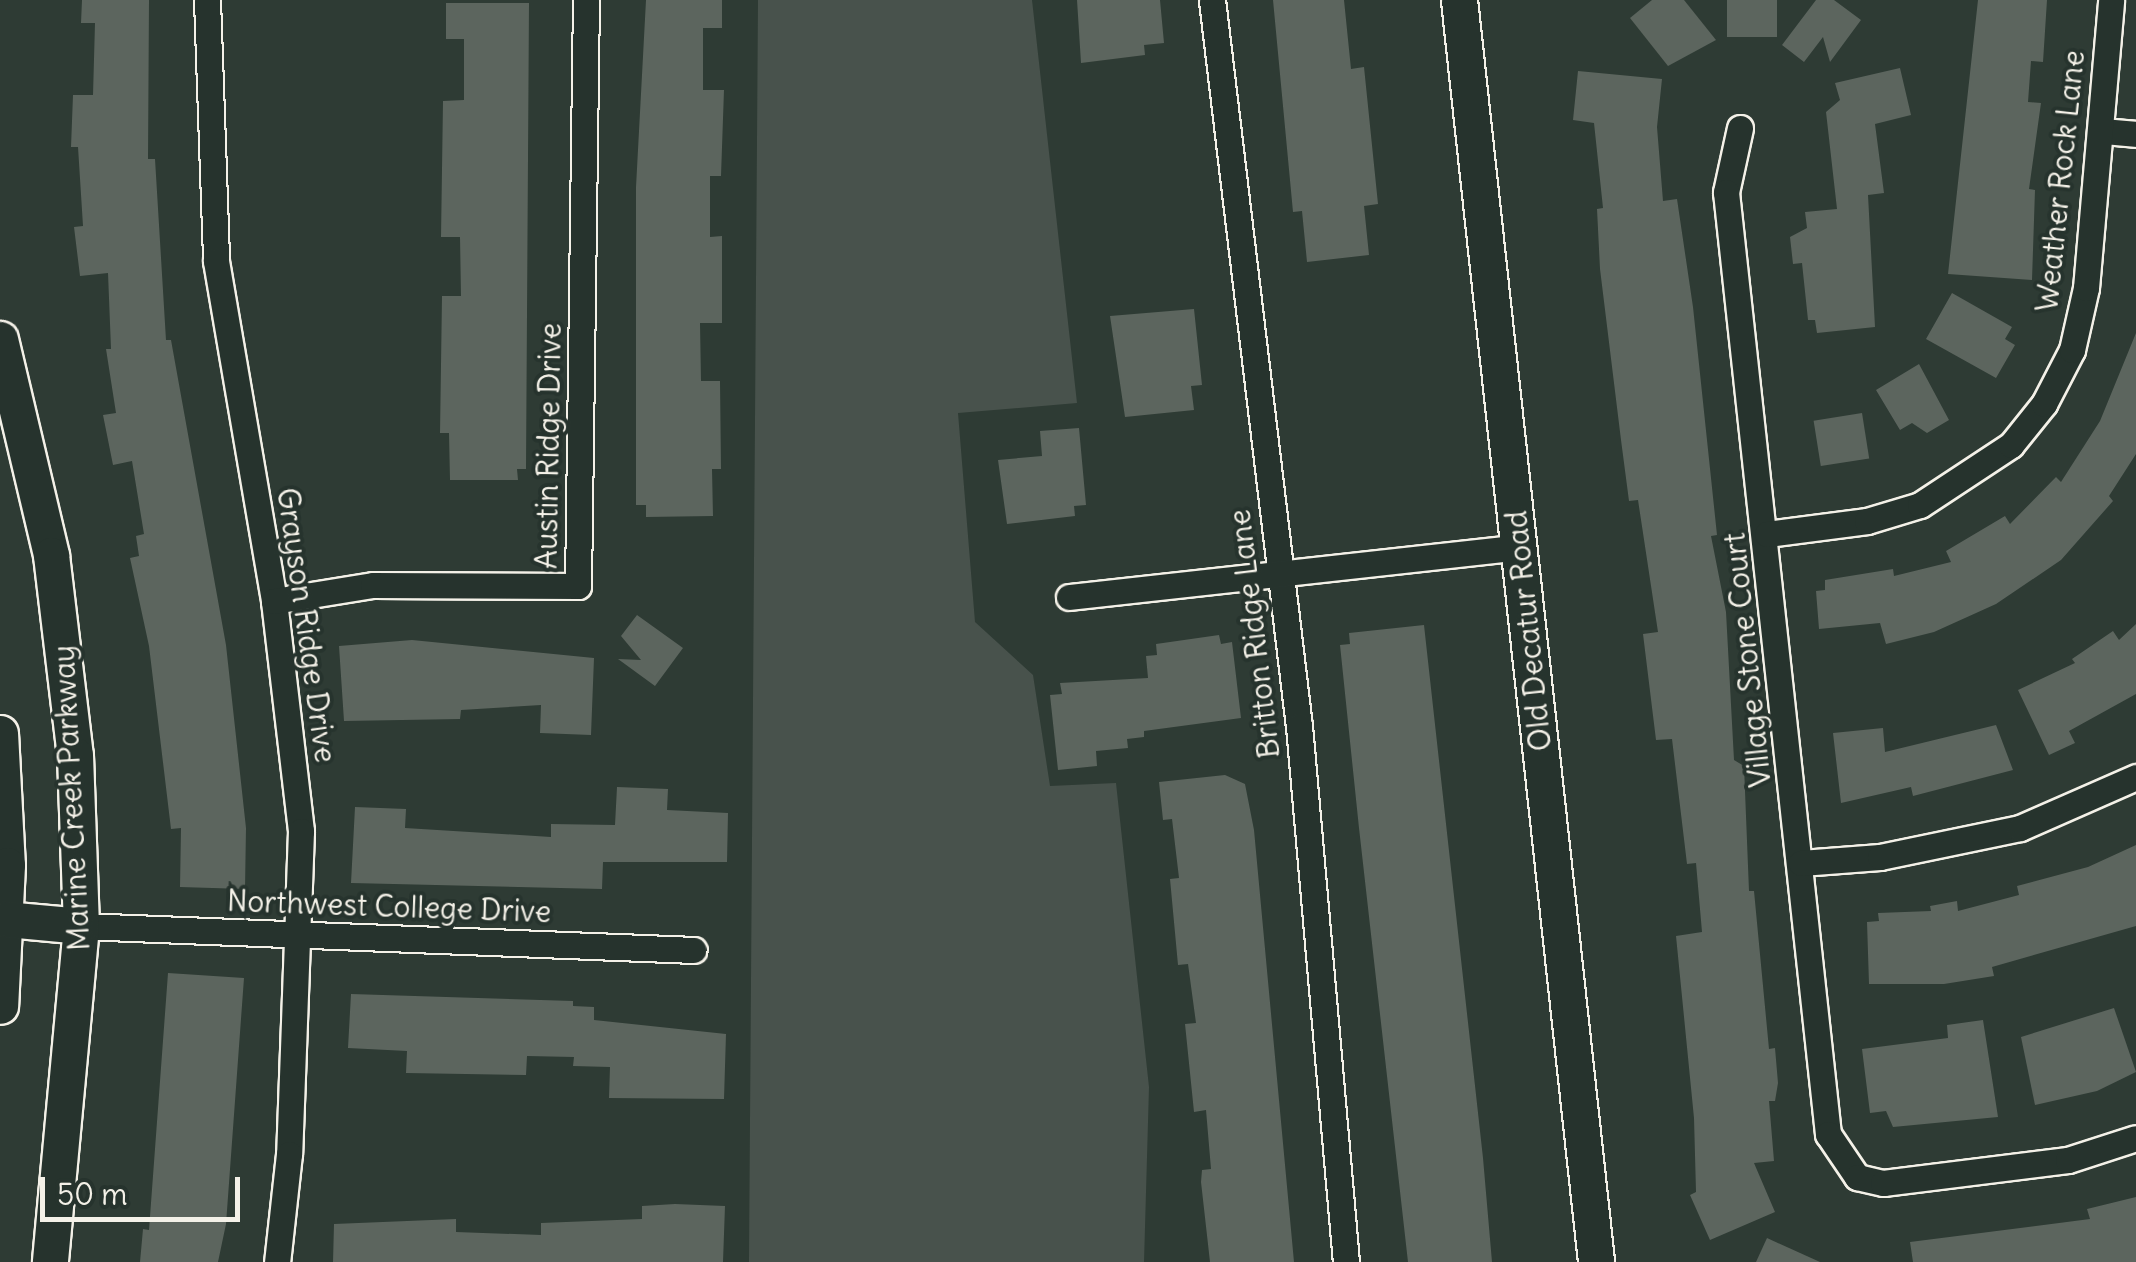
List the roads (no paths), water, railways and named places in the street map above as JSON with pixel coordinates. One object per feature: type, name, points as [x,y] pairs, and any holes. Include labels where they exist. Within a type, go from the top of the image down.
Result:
[{"type":"main road","name":"Old Decatur Road","points":[[1459,0],[1596,1262]]},
{"type":"main road","name":"Marine Creek Parkway","points":[[0,339],[66,649],[81,926],[50,1262]]},
{"type":"main road","points":[[0,734],[0,1006]]},
{"type":"main road","points":[[3,918],[81,926]]},
{"type":"street","name":"Grayson Ridge Drive","points":[[207,0],[216,261],[274,600],[296,768],[301,935],[277,1262]]},
{"type":"street","name":"Austin Ridge Drive","points":[[274,600],[373,585],[578,586],[586,0]]},
{"type":"street","name":"Britton Ridge Lane","points":[[1212,0],[1280,573],[1346,1262]]},
{"type":"street","name":"Weather Rock Lane","points":[[1767,534],[1866,521],[1920,505],[2011,445],[2044,404],[2072,350],[2086,288],[2103,131],[2111,0]]},
{"type":"street","name":"Village Stone Court","points":[[1740,128],[1726,192],[1767,534],[1828,1134],[1857,1178],[1883,1183],[1972,1176],[2068,1160],[2136,1138]]},
{"type":"street","points":[[2103,131],[2136,134]]},
{"type":"street","points":[[1069,597],[1519,547]]},
{"type":"street","points":[[1801,863],[1880,857],[2020,828],[2136,777]]},
{"type":"street","name":"Northwest College Drive","points":[[81,926],[694,950]]}]
